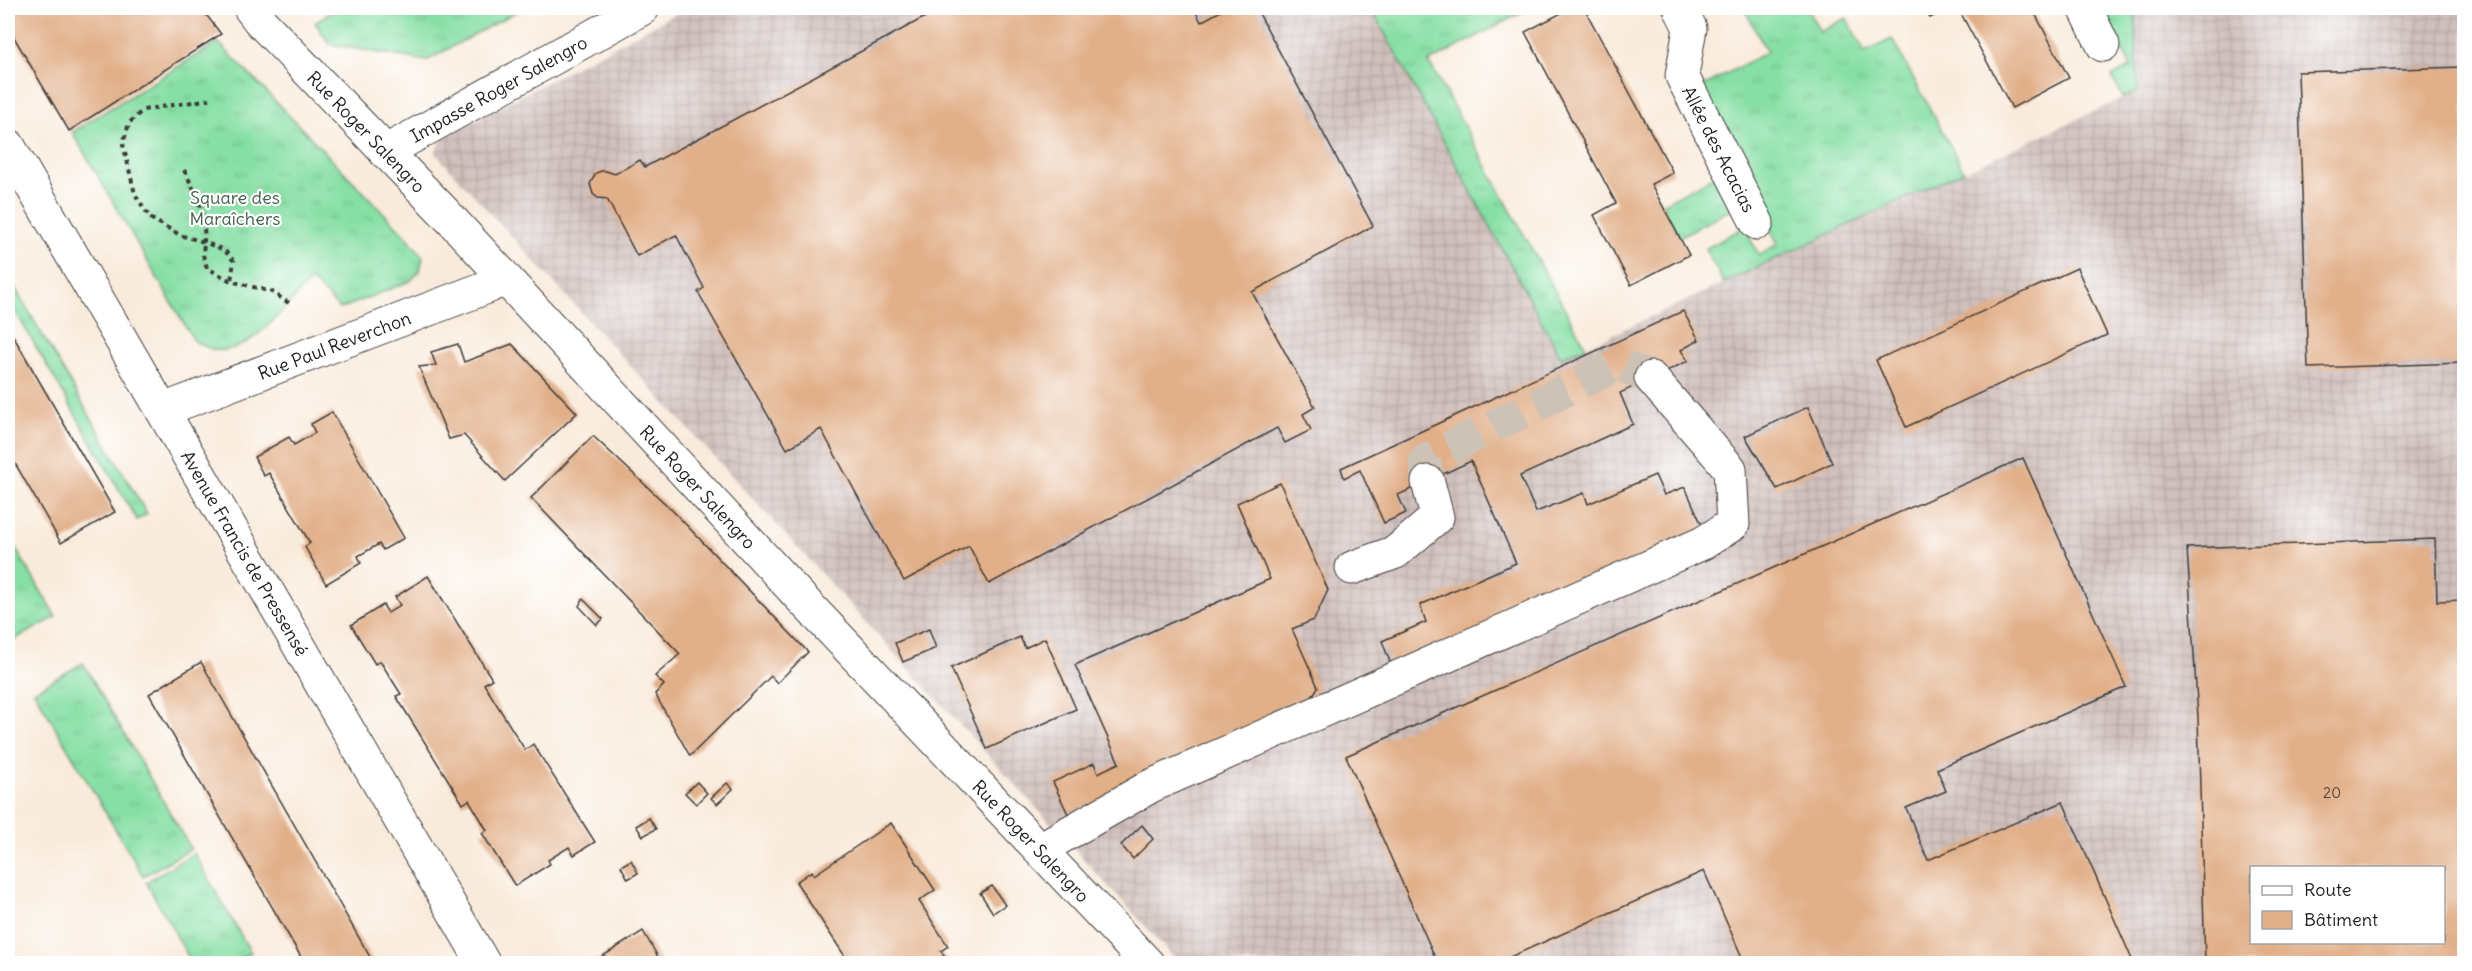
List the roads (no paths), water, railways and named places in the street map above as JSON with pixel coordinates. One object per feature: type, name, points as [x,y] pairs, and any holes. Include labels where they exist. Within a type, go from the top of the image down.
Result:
[{"type":"street","name":"Rue Roger Salengro","points":[[250,8],[503,275],[809,607],[1148,963]]},
{"type":"street","name":"Impasse Roger Salengro","points":[[385,152],[643,8]]},
{"type":"street","name":"Allée des Acacias","points":[[1680,8],[1690,28],[1682,76],[1757,223]]},
{"type":"street","points":[[2085,8],[2103,45]]},
{"type":"street","name":"Avenue Francis de Pressensé","points":[[8,145],[484,963]]},
{"type":"street","name":"Rue Paul Reverchon","points":[[163,410],[490,286],[503,275]]},
{"type":"street","points":[[1040,849],[1151,786],[1703,543],[1733,524],[1730,469],[1651,378]]},
{"type":"street","points":[[1352,568],[1396,552],[1437,517],[1428,482]]},
{"type":"tunnel","points":[[1428,482],[1425,460],[1618,364],[1651,378]]},
{"type":"park label","name":"Square des Maraîchers","points":[[235,207]]}]
